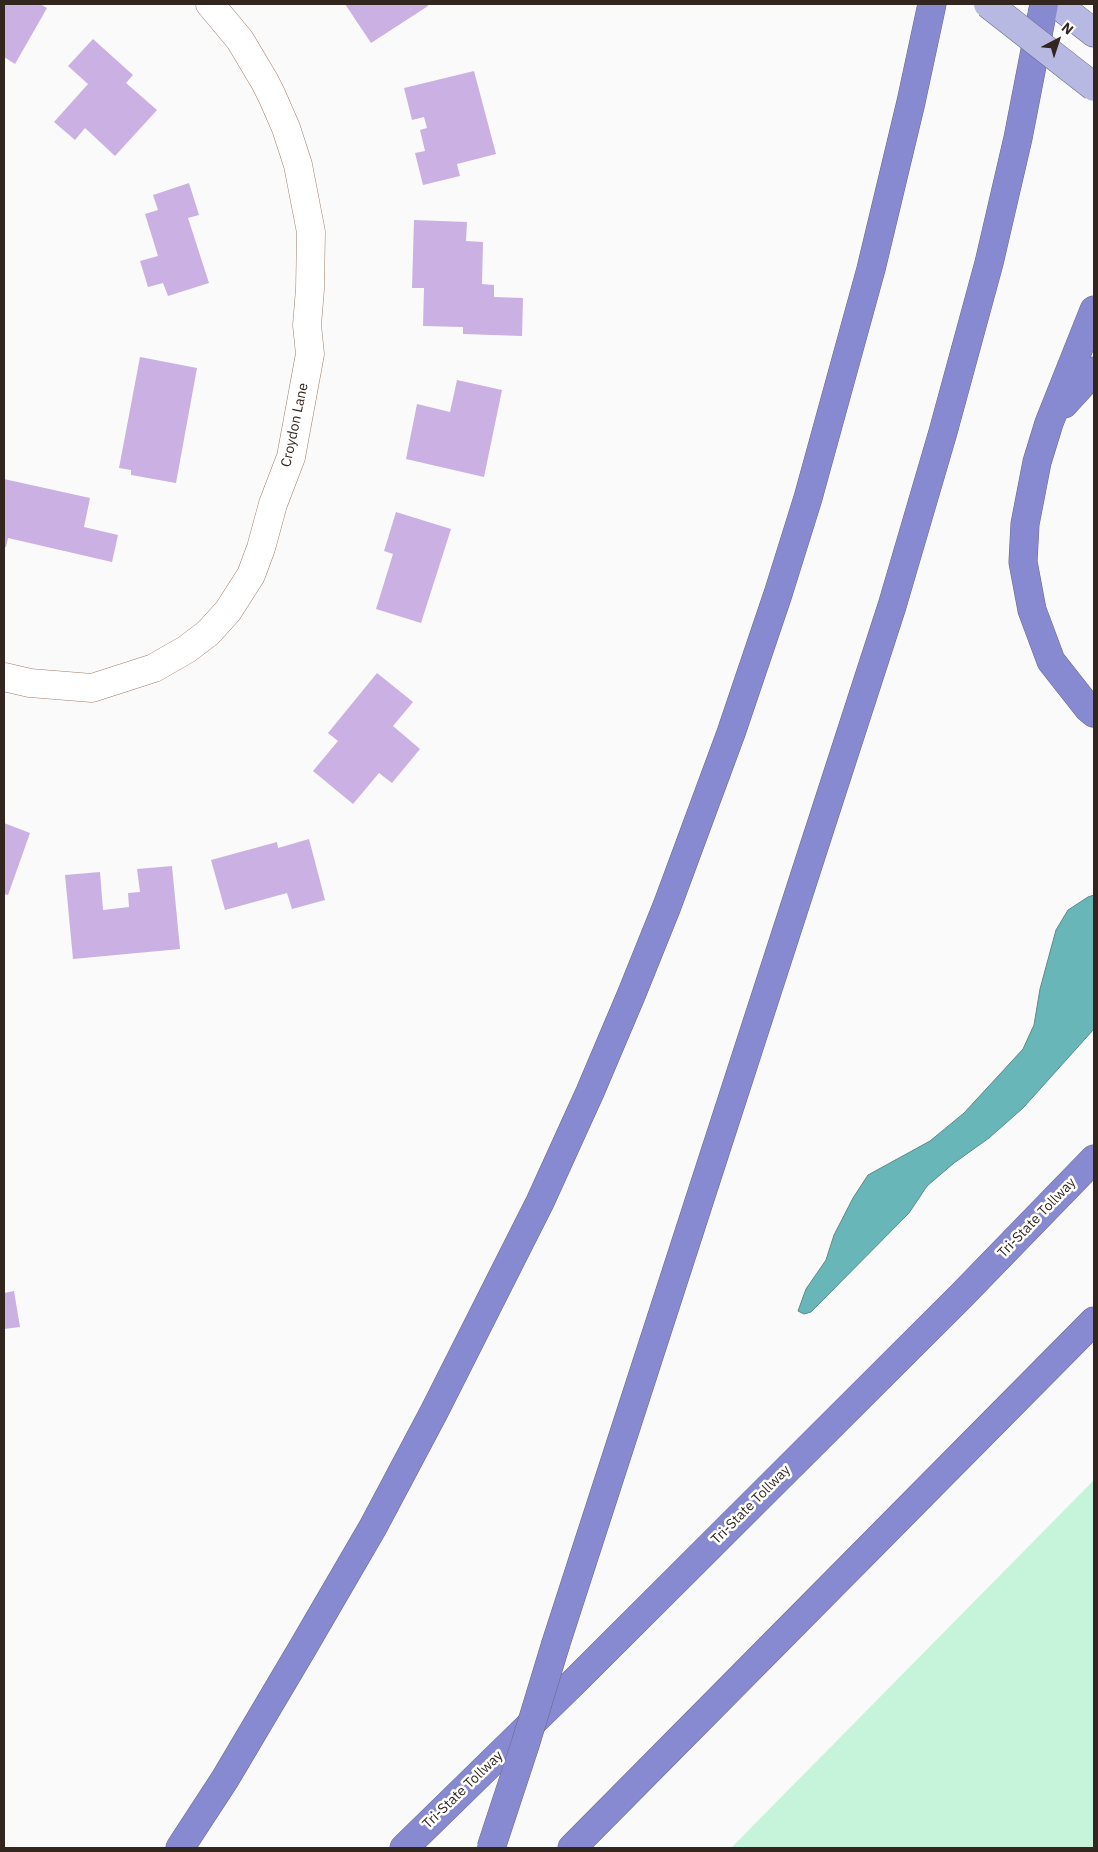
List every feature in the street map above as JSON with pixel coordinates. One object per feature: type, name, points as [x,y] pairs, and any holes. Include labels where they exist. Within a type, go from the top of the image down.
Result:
[{"type":"highway","points":[[180,1848],[225,1779],[307,1641],[373,1527],[434,1412],[540,1202],[632,993],[678,879],[731,733],[800,524],[871,269],[911,102],[932,4]]},
{"type":"highway","points":[[490,1848],[525,1745],[556,1643],[892,606],[943,432],[989,263],[1018,138],[1044,4]]},
{"type":"highway","points":[[1094,310],[1049,422],[1037,462],[1025,524],[1024,562],[1032,610],[1051,661],[1094,713]]},
{"type":"highway","points":[[1049,422],[1094,370]]},
{"type":"highway","name":"Tri-State Tollway","points":[[404,1848],[576,1680],[934,1323],[1094,1159]]},
{"type":"highway","points":[[572,1848],[1094,1321]]},
{"type":"main road","points":[[988,4],[1094,87]]},
{"type":"main road","points":[[1057,4],[1094,34]]},
{"type":"street","name":"Croydon Lane","points":[[4,677],[30,683],[92,688],[154,668],[187,650],[208,633],[228,611],[251,575],[261,548],[273,504],[291,457],[310,354],[307,325],[311,232],[298,166],[286,128],[272,96],[240,40],[210,4]]},
{"type":"green space","points":[[1094,1480],[1094,1848],[731,1848]]},
{"type":"water","points":[[1094,895],[1094,1029],[1023,1108],[989,1138],[954,1163],[927,1186],[909,1213],[811,1312],[804,1314],[798,1311],[806,1289],[826,1260],[834,1235],[853,1198],[868,1175],[930,1141],[964,1113],[1023,1049],[1034,1025],[1040,989],[1056,930],[1068,910]]},
{"type":"building","points":[[4,4],[40,4],[47,8],[15,64],[4,57]]},
{"type":"building","points":[[345,4],[427,4],[428,6],[371,43]]},
{"type":"building","points":[[93,39],[133,75],[126,83],[157,110],[115,156],[85,128],[75,140],[54,122],[88,84],[68,66]]},
{"type":"building","points":[[474,71],[496,154],[457,164],[460,176],[423,185],[415,153],[425,151],[420,130],[427,128],[424,117],[412,120],[404,88]]},
{"type":"building","points":[[189,183],[199,215],[188,218],[209,283],[168,296],[163,283],[148,287],[140,261],[158,256],[145,214],[158,210],[153,195]]},
{"type":"building","points":[[414,220],[467,222],[466,241],[483,242],[482,284],[494,285],[494,297],[523,298],[522,336],[463,334],[463,327],[423,326],[424,288],[412,288]]},
{"type":"building","points":[[140,357],[197,368],[176,483],[131,475],[131,470],[119,468]]},
{"type":"building","points":[[457,380],[502,390],[484,477],[406,459],[417,404],[450,412]]},
{"type":"building","points":[[4,479],[90,498],[84,527],[118,535],[112,562],[8,538],[6,547],[4,547]]},
{"type":"building","points":[[396,512],[451,529],[421,623],[376,609],[393,554],[384,551]]},
{"type":"building","points":[[377,673],[413,702],[393,726],[420,749],[392,783],[379,773],[353,804],[313,771],[338,741],[328,733]]},
{"type":"building","points":[[4,823],[30,833],[8,895],[4,894]]},
{"type":"building","points":[[309,839],[325,900],[292,909],[287,893],[225,910],[211,860],[277,842],[278,848]]},
{"type":"building","points":[[172,866],[180,949],[73,959],[65,875],[100,872],[103,910],[129,907],[128,893],[140,892],[137,869]]},
{"type":"building","points":[[14,1291],[20,1327],[4,1329],[4,1293]]}]
